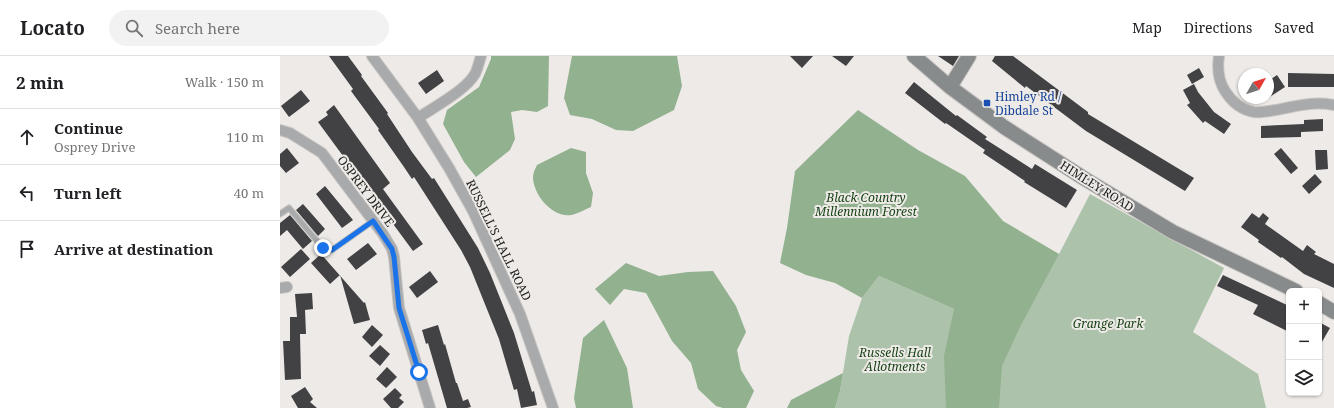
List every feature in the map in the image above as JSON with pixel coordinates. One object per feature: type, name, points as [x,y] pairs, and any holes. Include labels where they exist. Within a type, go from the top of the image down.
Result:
[{"type":"main road","name":"HIMLEY ROAD","points":[[914,56],[950,87],[1004,127],[1085,179],[1172,232],[1290,288]]},
{"type":"main road","points":[[950,87],[969,56]]},
{"type":"main road","points":[[1322,305],[1334,312]]},
{"type":"street","name":"RUSSELL'S HALL ROAD","points":[[372,56],[418,118],[449,168],[473,211],[520,314],[553,408]]},
{"type":"street","points":[[418,118],[461,89],[475,74],[481,56]]},
{"type":"street","points":[[1219,56],[1218,77],[1223,88],[1228,97],[1237,105],[1245,109],[1255,112],[1310,104],[1334,105]]},
{"type":"street","name":"OSPREY DRIVE","points":[[280,130],[290,133],[322,153],[392,249],[399,308],[430,408]]},
{"type":"lane","points":[[280,214],[289,208],[323,248],[332,250],[373,221]]},
{"type":"green space","points":[[491,56],[549,56],[548,106],[537,112],[522,110],[511,112],[515,139],[510,150],[476,177],[464,162],[443,124],[447,110],[479,87]]},
{"type":"green space","points":[[572,56],[677,56],[682,86],[674,110],[633,131],[616,130],[592,119],[570,115],[564,98]]},
{"type":"green space","name":"Black Country Millennium Forest","points":[[858,110],[918,150],[965,176],[1003,221],[1059,254],[1020,327],[1002,366],[999,408],[946,408],[944,356],[954,309],[879,276],[862,298],[835,283],[806,275],[780,263],[787,228],[795,171]]},
{"type":"green space","points":[[571,148],[586,152],[586,173],[593,193],[591,207],[579,213],[564,215],[557,213],[545,204],[536,191],[533,176],[537,165]]},
{"type":"green space","name":"Grange Park","points":[[1090,194],[1224,268],[1193,332],[1258,374],[1266,408],[835,408],[840,391],[849,336],[862,298],[879,276],[954,309],[1059,254]]},
{"type":"green space","points":[[626,263],[659,276],[688,272],[713,271],[736,306],[746,332],[737,350],[741,370],[754,391],[746,408],[723,408],[716,406],[698,389],[691,363],[672,341],[646,293],[624,289],[610,305],[595,289]]},
{"type":"green space","points":[[604,320],[627,368],[633,408],[576,408],[574,398],[583,338]]},
{"type":"green space","points":[[843,373],[835,408],[787,408],[791,400]]},
{"type":"building","points":[[329,56],[348,56],[388,113],[387,114],[412,152],[432,179],[434,178],[478,248],[490,273],[514,333],[532,392],[534,391],[537,405],[521,408],[517,389],[514,390],[499,339],[470,267],[461,250],[414,177],[412,179],[378,130],[379,129],[351,91],[353,89]]},
{"type":"building","points":[[790,56],[813,56],[802,68]]},
{"type":"building","points":[[832,56],[854,56],[846,66]]},
{"type":"building","points":[[938,56],[959,56],[953,66]]},
{"type":"building","points":[[995,56],[1013,56],[1088,112],[1088,114],[1194,178],[1185,191],[1086,131],[1026,86],[1025,88],[992,61]]},
{"type":"building","points":[[1199,68],[1204,77],[1192,84],[1187,75]]},
{"type":"building","points":[[437,70],[444,81],[426,94],[418,83]]},
{"type":"building","points":[[1288,73],[1334,74],[1334,87],[1288,87]]},
{"type":"building","points":[[1277,75],[1285,87],[1274,94],[1274,77]]},
{"type":"building","points":[[914,82],[956,116],[957,115],[987,137],[985,139],[1032,169],[1035,164],[1077,190],[1066,208],[1024,182],[1025,181],[983,153],[985,150],[946,123],[945,124],[905,93]]},
{"type":"building","points":[[1194,84],[1198,92],[1214,112],[1231,124],[1224,134],[1205,121],[1203,123],[1187,105],[1190,103],[1183,90]]},
{"type":"building","points":[[301,90],[310,101],[289,117],[281,106]]},
{"type":"building","points":[[334,105],[390,183],[383,189],[423,244],[413,251],[318,122],[328,115],[326,112]]},
{"type":"building","points":[[1323,119],[1323,131],[1301,132],[1301,137],[1261,138],[1261,126],[1304,124],[1304,120]]},
{"type":"building","points":[[287,148],[299,163],[286,173],[280,166],[280,154]]},
{"type":"building","points":[[1281,148],[1298,168],[1291,174],[1274,154]]},
{"type":"building","points":[[1315,150],[1327,150],[1328,169],[1316,170]]},
{"type":"building","points":[[1315,174],[1322,182],[1309,194],[1302,186]]},
{"type":"building","points":[[325,186],[353,220],[342,228],[316,194]]},
{"type":"building","points":[[303,204],[325,229],[318,236],[296,210]]},
{"type":"building","points":[[1252,213],[1259,218],[1263,213],[1269,218],[1265,224],[1303,251],[1307,245],[1316,252],[1314,254],[1334,264],[1334,288],[1304,274],[1282,257],[1281,258],[1258,242],[1259,240],[1241,227]]},
{"type":"building","points":[[290,215],[312,241],[303,249],[287,230],[280,236],[280,223]]},
{"type":"building","points":[[368,243],[377,254],[356,270],[347,259]]},
{"type":"building","points":[[301,249],[310,259],[290,277],[281,267]]},
{"type":"building","points":[[321,254],[340,275],[330,284],[311,263]]},
{"type":"building","points":[[430,271],[438,282],[417,298],[409,287]]},
{"type":"building","points":[[1223,275],[1286,305],[1286,330],[1253,314],[1258,305],[1217,286]]},
{"type":"building","points":[[340,276],[364,303],[365,302],[370,320],[354,324]]},
{"type":"building","points":[[312,293],[313,309],[305,310],[306,334],[300,334],[301,379],[285,380],[283,341],[290,341],[290,317],[297,317],[295,294]]},
{"type":"building","points":[[1322,324],[1330,328],[1322,342]]},
{"type":"building","points":[[372,325],[383,335],[372,347],[362,337]]},
{"type":"building","points":[[438,325],[463,401],[468,399],[471,407],[447,408],[428,343],[426,344],[422,330]]},
{"type":"building","points":[[380,345],[390,354],[380,366],[369,356]]},
{"type":"building","points":[[387,367],[397,377],[386,388],[376,379]]},
{"type":"building","points":[[305,387],[313,399],[310,402],[317,408],[298,408],[291,396]]},
{"type":"building","points":[[395,388],[402,395],[399,398],[404,402],[398,408],[391,408],[383,399]]},
{"type":"place","name":"Himley Rd / Dibdale St","points":[[987,103]]},
{"type":"route","points":[[323,248],[332,250],[338,247],[373,221],[392,249],[399,308],[419,372]]},
{"type":"park label","name":"Russells Hall Allotments","points":[[895,359]]}]
